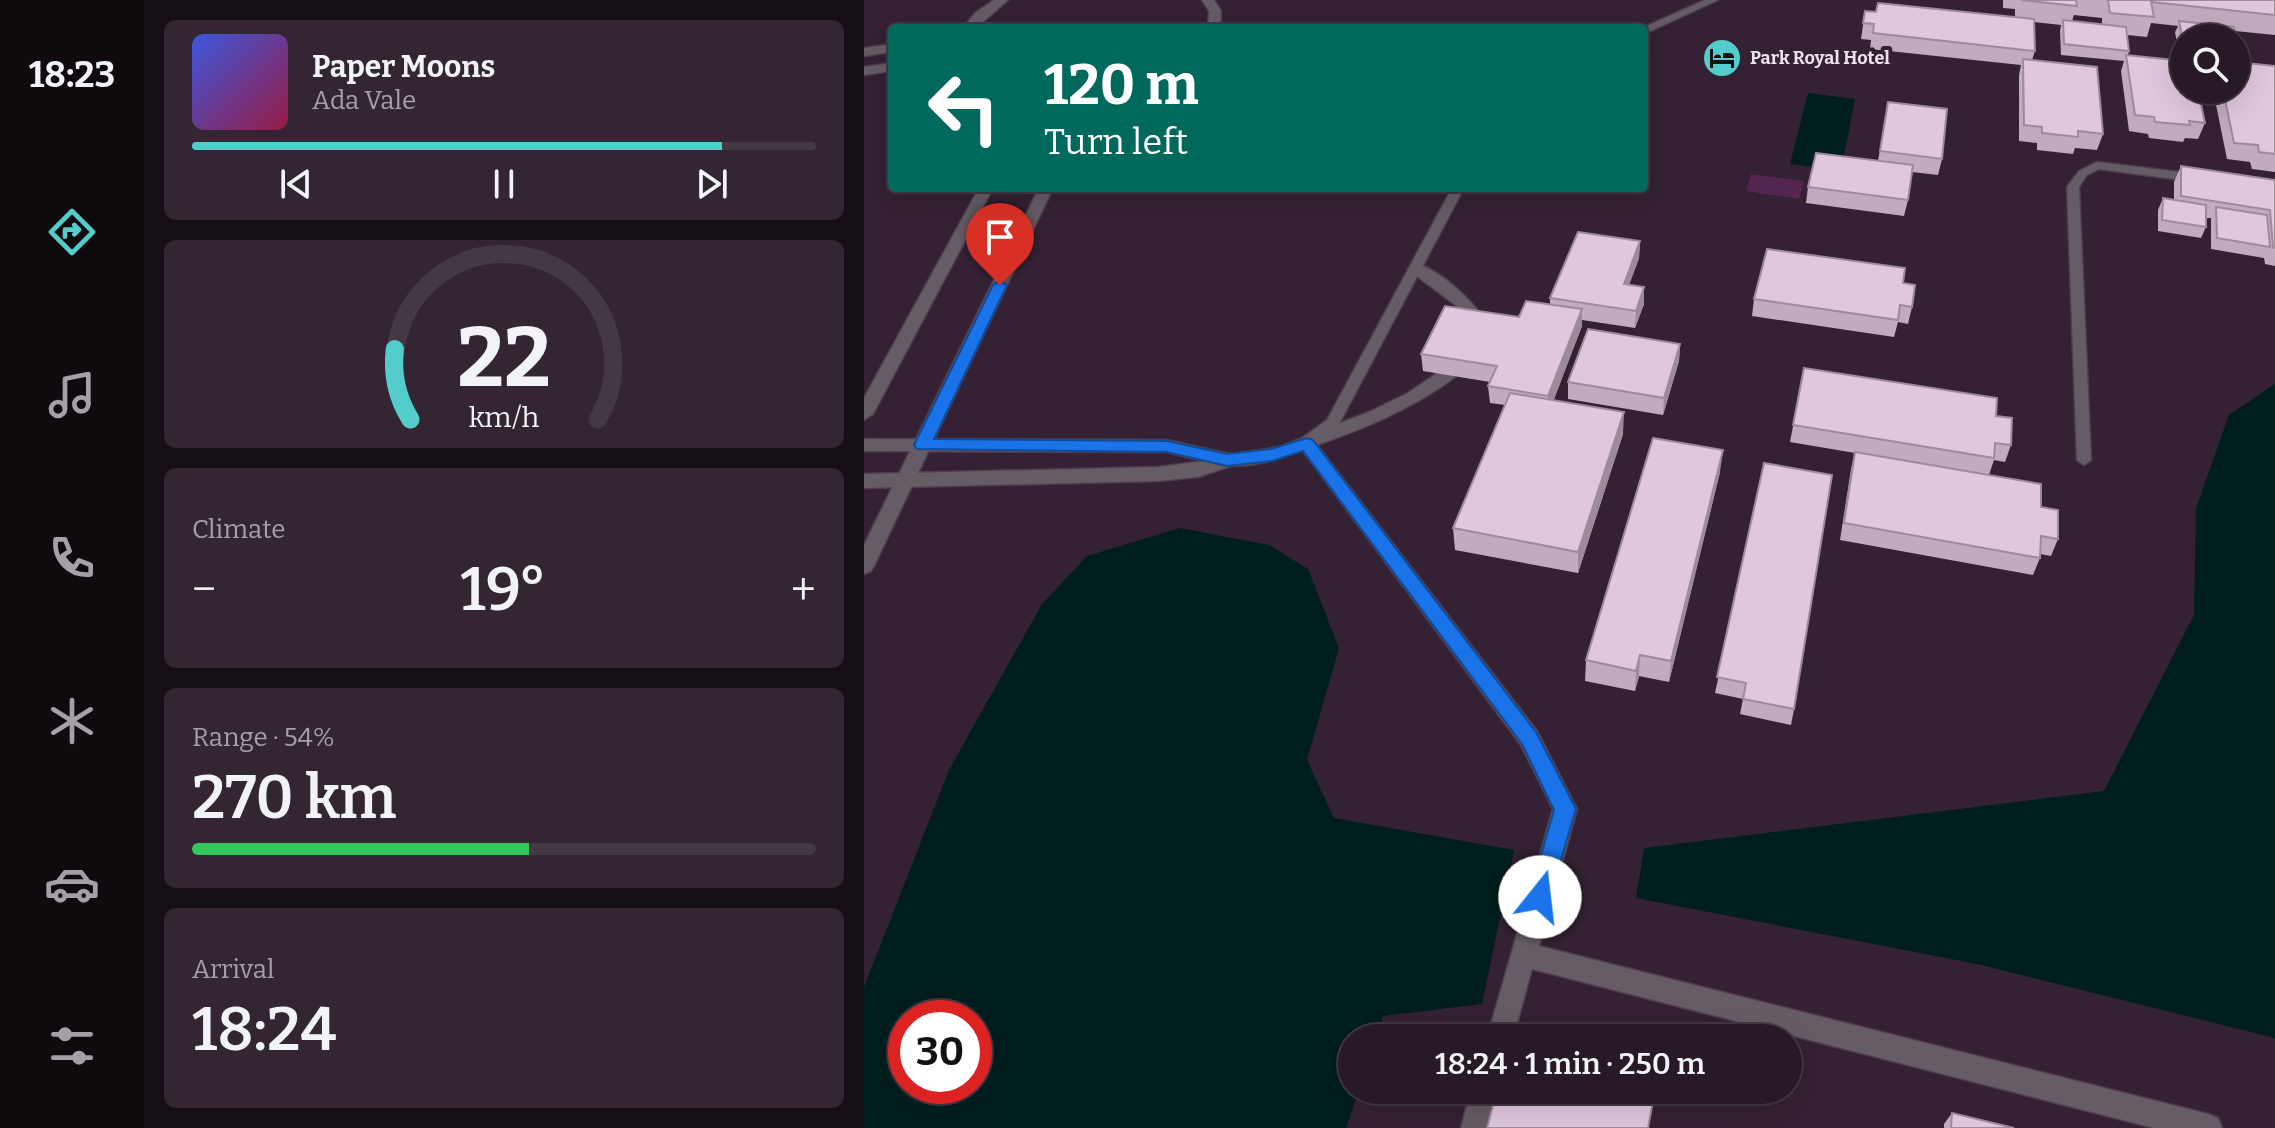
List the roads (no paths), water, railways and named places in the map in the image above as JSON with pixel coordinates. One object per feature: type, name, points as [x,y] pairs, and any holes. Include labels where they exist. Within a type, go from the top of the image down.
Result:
[{"type":"street","points":[[972,24],[1002,0]]},
{"type":"street","points":[[1208,0],[1215,11],[1214,24]]},
{"type":"street","points":[[864,52],[888,49]]},
{"type":"street","points":[[864,71],[888,68]]},
{"type":"street","points":[[864,414],[984,192]]},
{"type":"street","points":[[864,566],[1044,192]]},
{"type":"street","points":[[1416,268],[1457,297],[1480,323],[1482,336],[1476,346],[1452,372],[1417,396],[1357,425],[1309,442],[1529,738],[1565,809],[1504,1024]]},
{"type":"street","points":[[864,445],[1167,446],[1227,460]]},
{"type":"street","points":[[864,481],[1158,474],[1198,470],[1227,460]]},
{"type":"street","points":[[1524,955],[2208,1128]]},
{"type":"street","points":[[1475,1128],[1481,1104]]},
{"type":"lane","points":[[1648,29],[1713,0]]},
{"type":"lane","points":[[2084,460],[2073,187],[2083,173],[2097,165],[2203,179]]},
{"type":"lane","points":[[1227,460],[1272,455],[1309,442],[1333,423],[1456,192]]},
{"type":"place","name":"Park Royal Hotel","points":[[1722,58]]}]
